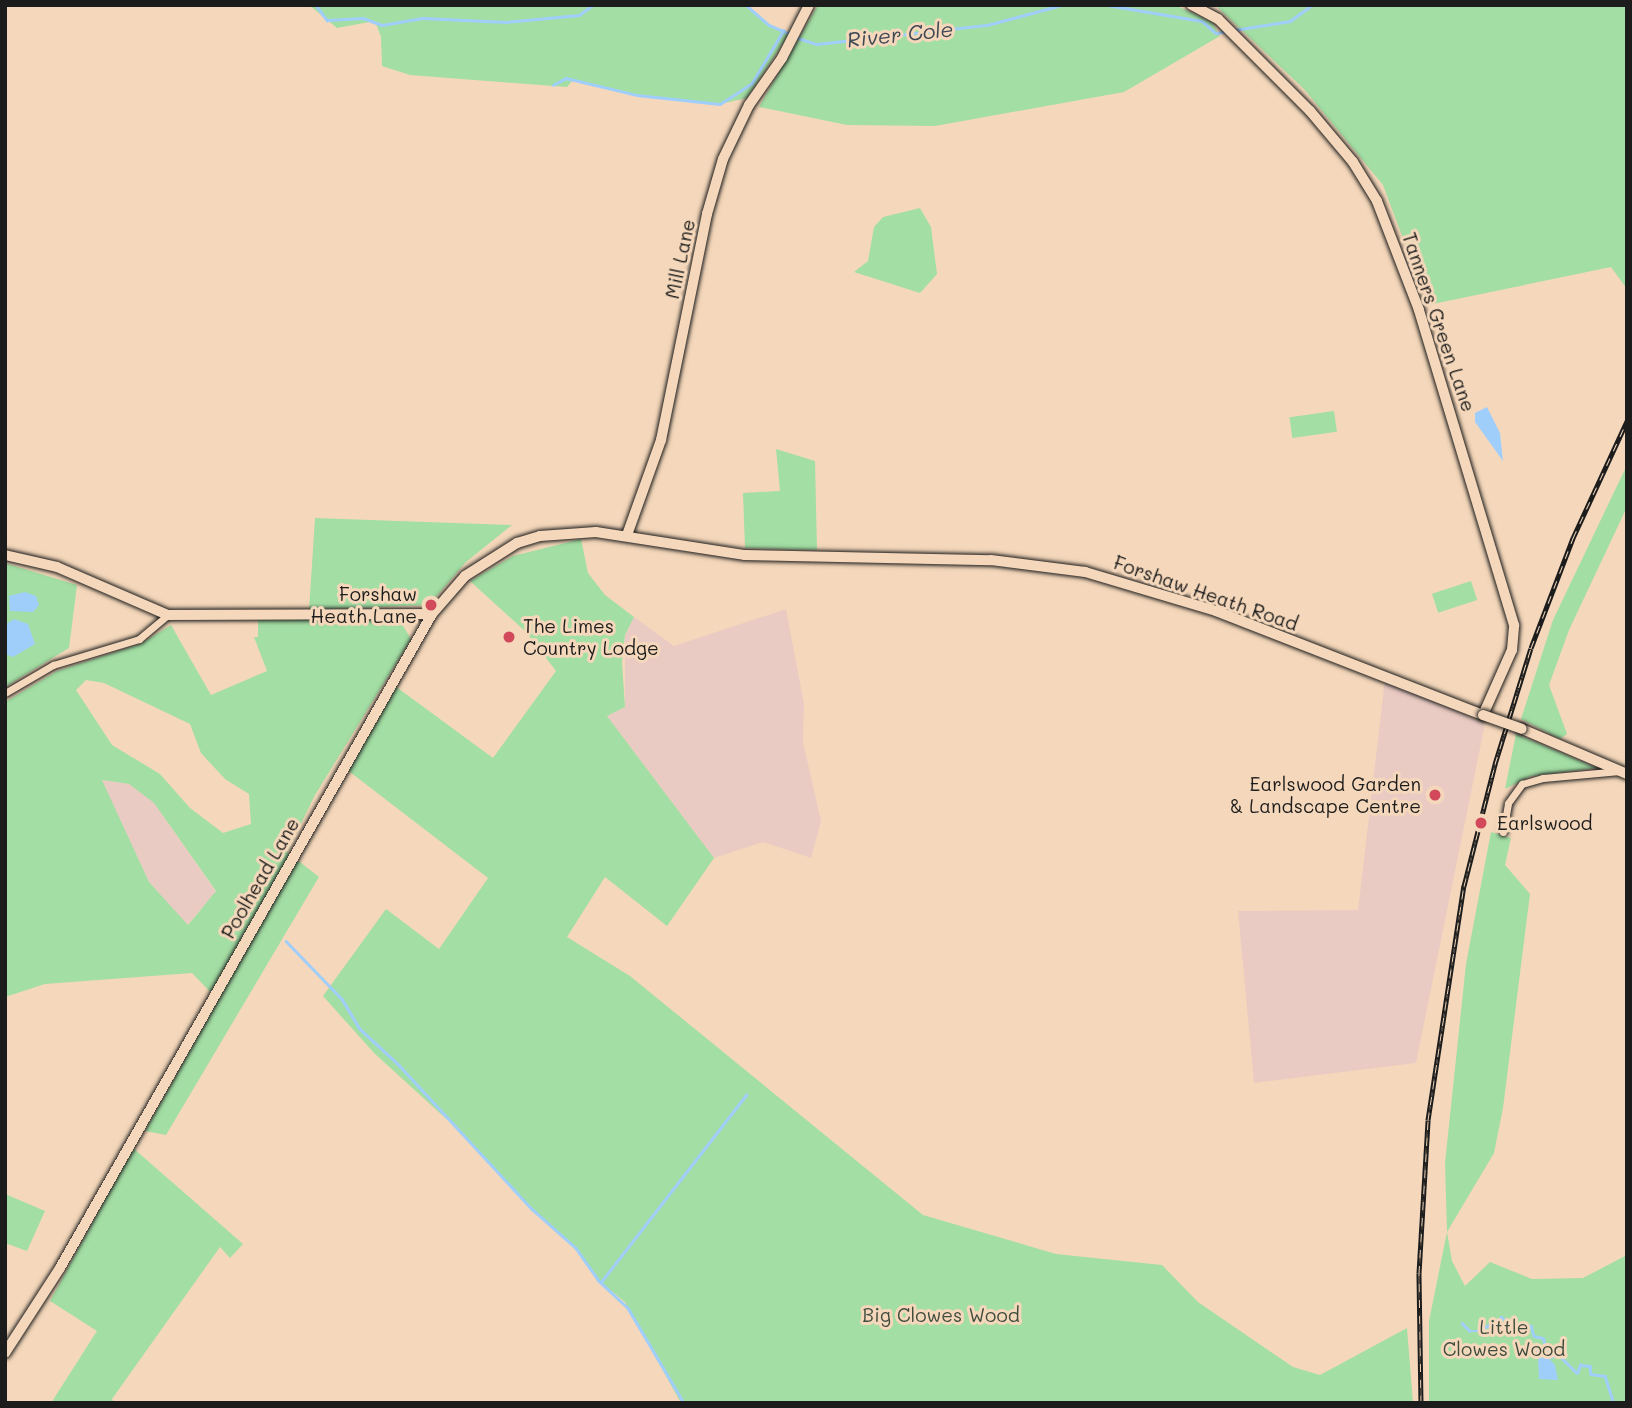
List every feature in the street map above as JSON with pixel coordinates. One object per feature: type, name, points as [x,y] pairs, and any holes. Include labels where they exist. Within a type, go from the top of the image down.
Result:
[{"type":"street","name":"Mill Lane","points":[[627,535],[662,440],[707,214],[723,159],[749,105],[782,58],[809,5]]},
{"type":"street","name":"Tanners Green Lane","points":[[1192,5],[1218,19],[1236,38],[1353,162],[1377,201],[1404,267],[1514,625],[1512,650],[1483,715]]},
{"type":"street","name":"Poolhead Lane","points":[[5,1353],[60,1268],[432,614],[465,576],[517,543],[563,533],[627,535]]},
{"type":"street","name":"Forshaw Heath Road","points":[[627,535],[745,555],[991,560],[1085,572],[1216,611],[1522,729],[1624,772]]},
{"type":"street","points":[[5,555],[57,567],[168,615],[432,614]]},
{"type":"street","points":[[5,693],[53,665],[139,639],[168,615]]},
{"type":"street","points":[[1503,832],[1508,803],[1522,784],[1544,778],[1624,772]]},
{"type":"shaded area","points":[[786,609],[804,704],[803,742],[821,821],[811,858],[763,842],[714,858],[607,716],[625,707],[625,635],[634,617],[674,646]]},
{"type":"shaded area","points":[[1385,679],[1485,724],[1416,1063],[1254,1083],[1238,911],[1358,910]]},
{"type":"shaded area","points":[[101,780],[129,784],[154,803],[216,892],[187,925],[149,882]]},
{"type":"green space","points":[[309,5],[746,5],[769,25],[789,34],[747,98],[720,104],[637,95],[573,80],[567,87],[410,75],[382,66],[381,37],[375,21],[337,28]]},
{"type":"green space","points":[[818,5],[1175,5],[1212,22],[1220,36],[1124,92],[935,126],[847,125],[759,107]]},
{"type":"green space","points":[[1215,5],[1627,5],[1627,289],[1611,267],[1428,305],[1383,185],[1304,89]]},
{"type":"green space","points":[[920,208],[931,227],[937,274],[920,293],[854,272],[868,261],[874,227],[883,217]]},
{"type":"green space","points":[[1334,411],[1337,432],[1292,438],[1289,417]]},
{"type":"green space","points":[[776,449],[815,461],[817,550],[745,548],[743,493],[780,491]]},
{"type":"green space","points":[[1627,465],[1627,507],[1569,630],[1549,685],[1567,734],[1560,739],[1521,719],[1553,620]]},
{"type":"green space","points":[[315,518],[512,525],[466,562],[429,605],[309,610]]},
{"type":"green space","name":"Big Clowes Wood","points":[[581,539],[588,573],[605,595],[634,617],[625,635],[622,662],[625,707],[607,716],[714,858],[667,926],[605,877],[567,937],[630,976],[923,1215],[1056,1254],[1162,1265],[1198,1302],[1293,1367],[1320,1375],[1407,1328],[1413,1403],[681,1403],[625,1302],[598,1280],[576,1248],[532,1209],[454,1126],[374,1053],[323,996],[386,909],[439,949],[488,878],[346,769],[395,686],[493,758],[556,671],[526,632],[470,581],[513,556]]},
{"type":"green space","points":[[5,563],[77,585],[69,648],[5,687]]},
{"type":"green space","points":[[1471,581],[1477,600],[1438,613],[1432,594]]},
{"type":"green space","points":[[258,619],[399,619],[411,639],[315,795],[287,852],[319,877],[166,1135],[145,1131],[218,1000],[192,973],[45,984],[5,997],[5,702],[57,671],[140,644],[171,625],[211,695],[267,671],[254,637],[258,637]],"holes":[[[86,680],[104,683],[190,724],[201,753],[225,779],[249,794],[251,824],[223,833],[190,808],[160,774],[112,745],[76,690]],[[102,780],[129,784],[154,803],[216,891],[188,925],[149,882]]]},
{"type":"green space","points":[[1516,734],[1597,768],[1531,776],[1505,789]]},
{"type":"green space","points":[[1491,832],[1511,838],[1505,865],[1530,894],[1503,1108],[1494,1153],[1447,1232],[1445,1163],[1466,964]]},
{"type":"green space","points":[[133,1148],[243,1244],[230,1258],[220,1247],[112,1399],[114,1403],[51,1403],[97,1331],[50,1301]]},
{"type":"green space","points":[[5,1194],[45,1211],[27,1251],[5,1243]]},
{"type":"green space","name":"Little Clowes Wood","points":[[1447,1232],[1452,1261],[1465,1286],[1490,1262],[1532,1279],[1583,1278],[1627,1255],[1627,1403],[1429,1403],[1429,1321]]},
{"type":"water","points":[[1487,407],[1500,433],[1503,461],[1475,422],[1475,413]]},
{"type":"water","points":[[25,592],[36,596],[39,605],[33,612],[10,611],[9,596]]},
{"type":"water","points":[[14,619],[28,624],[35,644],[13,657],[5,654],[5,625]]},
{"type":"water","points":[[1535,1344],[1555,1365],[1558,1380],[1539,1379],[1538,1357],[1531,1347]]},
{"type":"waterway","name":"River Cole","points":[[316,5],[327,20],[363,18],[382,25],[423,18],[506,22],[579,15],[593,5]]},
{"type":"waterway","name":"River Cole","points":[[746,5],[769,25],[792,35]]},
{"type":"waterway","name":"River Cole","points":[[798,38],[817,44],[987,25],[1062,5]]},
{"type":"waterway","name":"River Cole","points":[[1107,5],[1202,21],[1216,33],[1228,31]]},
{"type":"waterway","name":"River Cole","points":[[1234,30],[1290,21],[1312,5]]},
{"type":"waterway","points":[[553,85],[566,78],[637,95],[720,104],[752,83],[783,31]]},
{"type":"waterway","points":[[286,941],[342,999],[360,1029],[399,1065],[532,1209],[576,1248],[598,1280],[628,1308],[684,1403]]},
{"type":"waterway","points":[[601,1282],[746,1095]]},
{"type":"waterway","points":[[1462,1323],[1470,1331],[1479,1331],[1501,1317],[1516,1328],[1531,1326],[1534,1336],[1543,1338],[1550,1357],[1559,1355],[1577,1373],[1580,1365],[1590,1366],[1591,1374],[1605,1376],[1614,1403]]},
{"type":"railway","points":[[1421,1403],[1419,1273],[1428,1120],[1464,886],[1495,764],[1531,648],[1573,538],[1627,421]]},
{"type":"place","name":"Forshaw Heath Lane","points":[[431,605]]},
{"type":"place","name":"The Limes Country Lodge","points":[[509,637]]},
{"type":"place","name":"Earlswood Garden & Landscape Centre","points":[[1435,795]]},
{"type":"place","name":"Earlswood","points":[[1481,823]]}]
